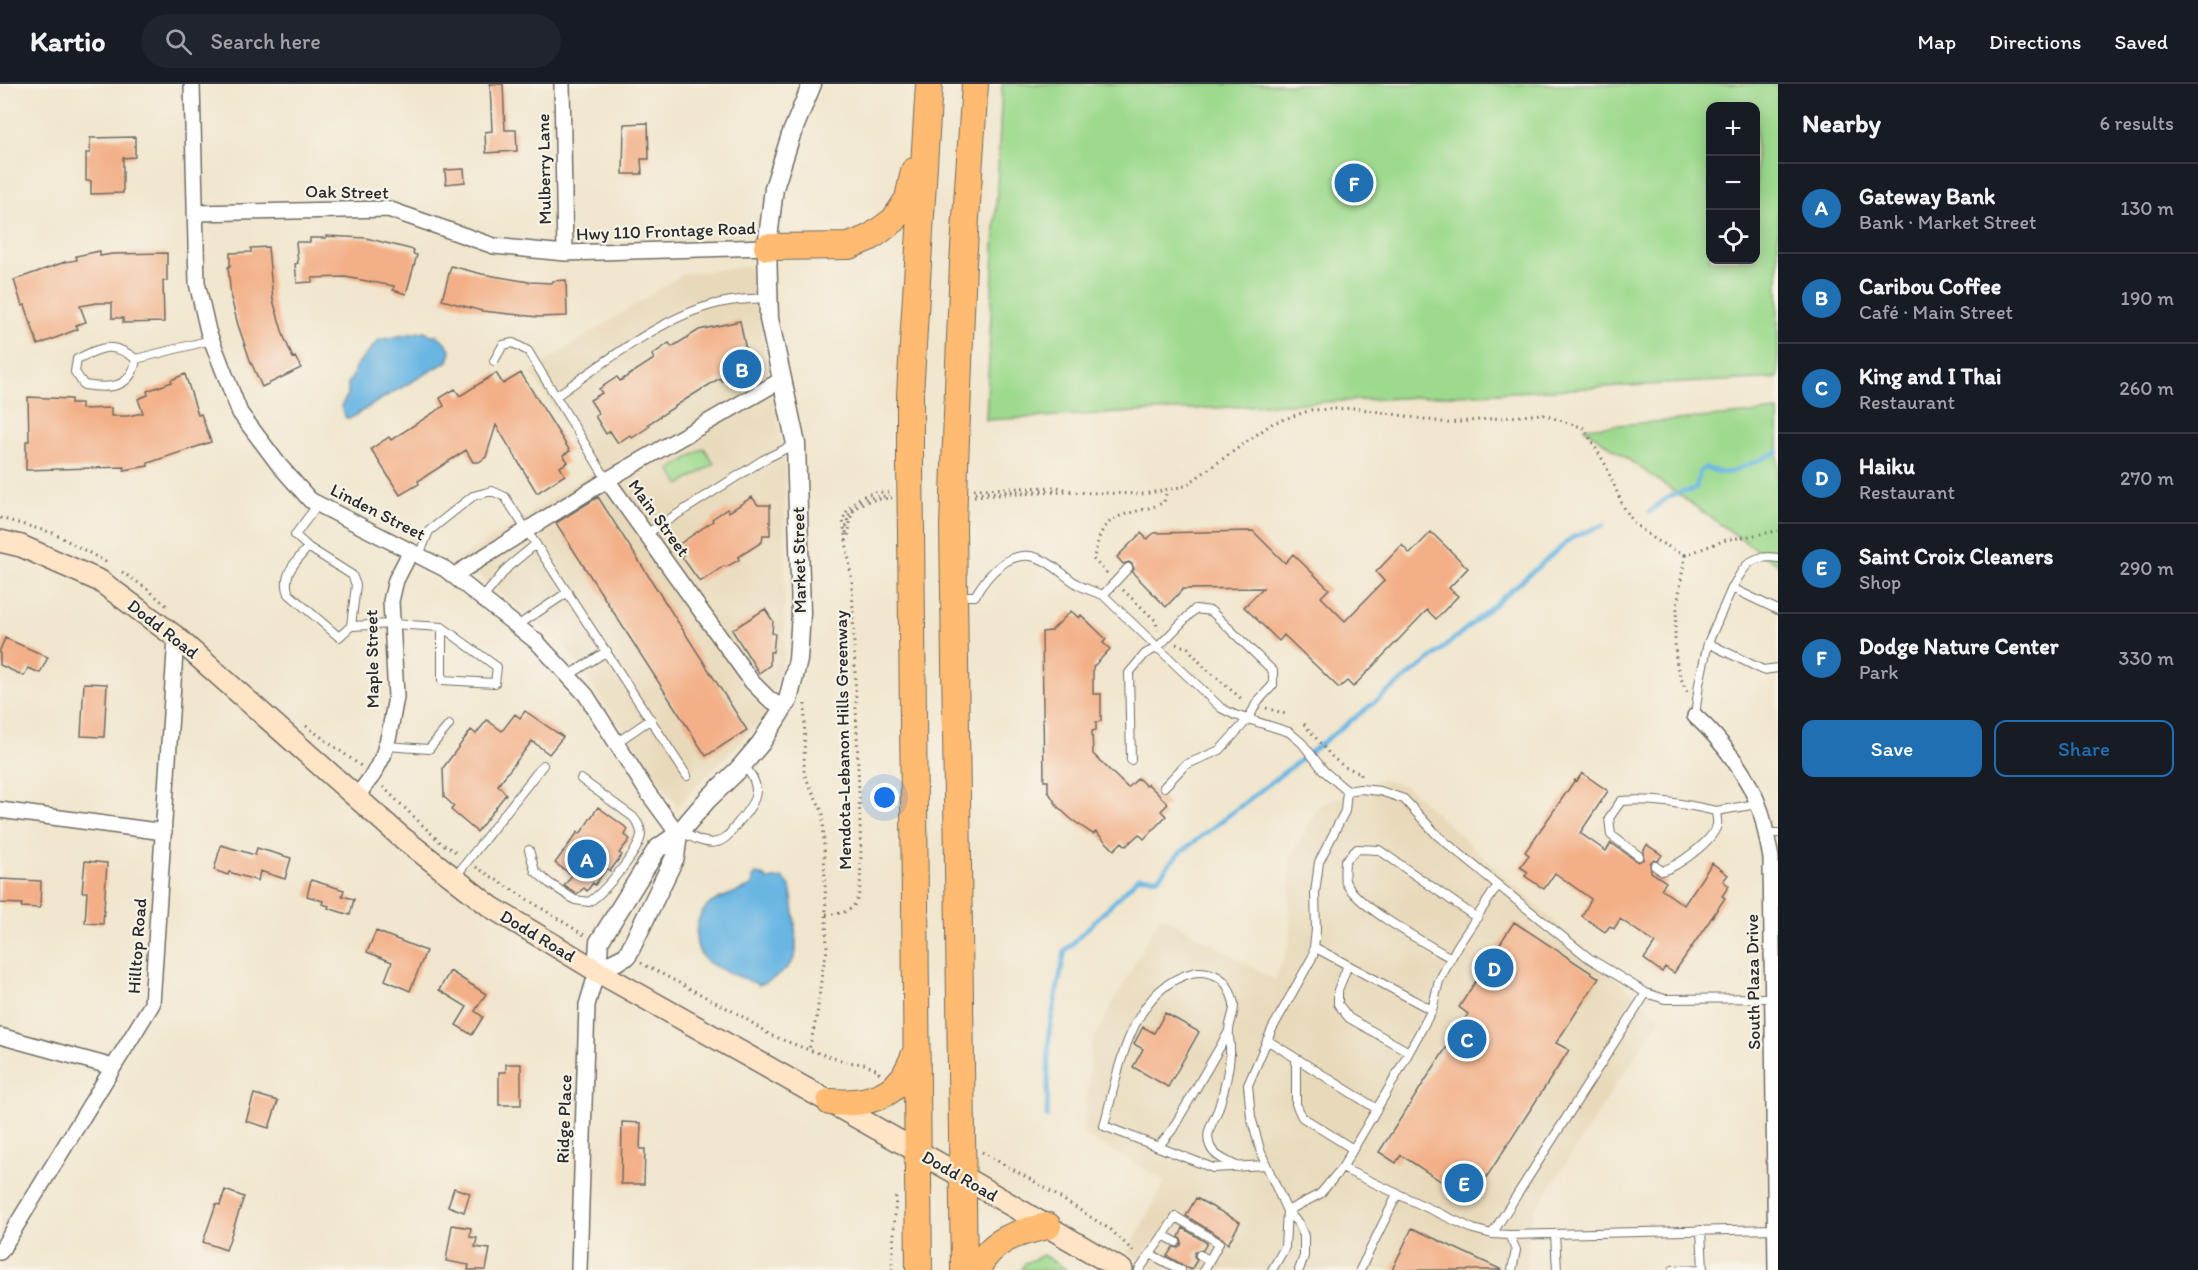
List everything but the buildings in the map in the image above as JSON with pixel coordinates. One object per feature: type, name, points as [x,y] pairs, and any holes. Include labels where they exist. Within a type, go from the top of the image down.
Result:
[{"type":"highway","points":[[919,1270],[910,394],[929,84]]},
{"type":"highway","points":[[964,1270],[953,527],[963,262],[975,84]]},
{"type":"highway","points":[[767,247],[849,246],[871,237],[894,220],[908,199],[927,115]]},
{"type":"highway","points":[[830,1102],[862,1102],[877,1098],[903,1078],[916,1052]]},
{"type":"highway","points":[[977,1270],[990,1249],[1001,1241],[1048,1226]]},
{"type":"main road","name":"Dodd Road","points":[[0,541],[21,546],[100,581],[176,637],[400,836],[491,907],[597,971],[963,1177],[1122,1270]]},
{"type":"street","name":"Linden Street","points":[[192,84],[197,283],[211,340],[240,413],[279,465],[310,500],[445,569],[537,642],[586,695],[648,793],[679,833]]},
{"type":"street","name":"Mulberry Lane","points":[[562,84],[566,253]]},
{"type":"street","name":"Market Street","points":[[597,971],[599,942],[657,849],[679,833],[761,743],[788,700],[798,660],[801,613],[796,444],[770,319],[767,247],[774,188],[791,135],[812,84]]},
{"type":"street","name":"Oak Street","points":[[195,213],[388,209],[494,246],[566,253]]},
{"type":"street","name":"Hwy 110 Frontage Road","points":[[566,253],[767,247]]},
{"type":"street","name":"Main Street","points":[[783,379],[607,480],[753,682],[769,699],[783,708]]},
{"type":"street","points":[[453,576],[607,480]]},
{"type":"street","name":"Maple Street","points":[[356,797],[373,775],[386,746],[396,697],[391,601],[396,580],[415,553]]},
{"type":"street","name":"Hilltop Road","points":[[0,1252],[152,1004],[176,637]]},
{"type":"street","name":"South Plaza Drive","points":[[1695,716],[1714,732],[1740,768],[1772,833],[1776,1270]]},
{"type":"street","points":[[0,810],[164,832]]},
{"type":"street","points":[[597,971],[627,956],[675,857],[679,833]]},
{"type":"street","name":"Ridge Place","points":[[579,1270],[586,1005],[597,971]]},
{"type":"street","points":[[0,1036],[113,1067]]},
{"type":"lane","points":[[556,396],[668,322],[707,307],[735,300],[769,298]]},
{"type":"lane","points":[[136,359],[211,340]]},
{"type":"lane","points":[[494,361],[503,345],[513,343],[528,351],[607,480]]},
{"type":"lane","points":[[103,346],[125,351],[136,359],[135,370],[125,382],[105,388],[84,385],[75,372],[77,359],[103,346]]},
{"type":"lane","points":[[646,534],[763,460],[796,444]]},
{"type":"lane","points":[[415,553],[429,531],[473,496],[492,491],[505,497],[687,776]]},
{"type":"lane","points":[[318,504],[295,534],[308,547],[352,575],[356,585],[351,626]]},
{"type":"lane","points":[[482,598],[508,567],[536,544]]},
{"type":"lane","points":[[308,547],[286,577],[285,585],[289,594],[339,637],[351,626],[392,624],[442,627],[496,666],[495,682],[442,680],[442,627]]},
{"type":"lane","points":[[954,596],[975,596],[985,578],[998,566],[1025,556],[1037,557],[1078,585],[1103,595],[1221,708],[1235,715],[1289,732],[1302,743],[1324,771],[1344,788],[1380,791],[1404,799],[1438,836],[1588,958],[1646,993],[1665,999],[1773,998]]},
{"type":"lane","points":[[1695,716],[1708,643],[1732,588],[1746,564],[1761,556],[1778,558]]},
{"type":"lane","points":[[1103,595],[1128,568]]},
{"type":"lane","points":[[1732,588],[1778,610]]},
{"type":"lane","points":[[517,626],[568,592]]},
{"type":"lane","points":[[1131,760],[1129,673],[1145,654],[1158,647],[1195,609],[1211,611],[1273,671],[1273,685],[1257,702],[1249,718],[1220,750],[1185,765],[1164,787]]},
{"type":"lane","points":[[1708,643],[1763,670],[1778,668]]},
{"type":"lane","points":[[568,676],[607,651]]},
{"type":"lane","points":[[616,743],[651,718]]},
{"type":"lane","points":[[386,746],[429,749],[449,725]]},
{"type":"lane","points":[[454,878],[543,765]]},
{"type":"lane","points":[[679,833],[704,842],[714,843],[725,839],[752,806],[754,798],[756,789],[754,777],[743,765]]},
{"type":"lane","points":[[529,850],[535,871],[575,900],[589,903],[600,895],[637,847],[641,836],[639,825],[633,817],[581,779]]},
{"type":"lane","points":[[1299,1270],[1304,1256],[1304,1236],[1299,1224],[1287,1211],[1266,1165],[1251,1117],[1248,1085],[1267,1040],[1313,956],[1318,862],[1345,811],[1344,788]]},
{"type":"lane","points":[[1639,856],[1611,835],[1609,818],[1621,801],[1677,802],[1716,811],[1757,804]]},
{"type":"lane","points":[[1655,866],[1662,871],[1673,868],[1708,839],[1717,826],[1716,811]]},
{"type":"lane","points":[[1451,958],[1396,925],[1354,895],[1344,881],[1345,861],[1357,849],[1379,850],[1477,918]]},
{"type":"lane","points":[[1287,1211],[1320,1194],[1342,1168],[1432,1010],[1438,981],[1498,885]]},
{"type":"lane","points":[[1314,947],[1432,1010]]},
{"type":"lane","points":[[1348,965],[1338,990],[1338,1004],[1349,1018],[1409,1052]]},
{"type":"lane","points":[[1238,1167],[1219,1157],[1211,1148],[1208,1138],[1209,1128],[1219,1108],[1230,1052],[1228,1033],[1234,1004],[1225,982],[1209,973],[1196,972],[1174,978],[1156,993],[1144,1009],[1126,1043],[1104,1126],[1213,1168],[1238,1167],[1266,1165]]},
{"type":"lane","points":[[1492,1234],[1646,993]]},
{"type":"lane","points":[[1158,1147],[1172,1130],[1228,1033]]},
{"type":"lane","points":[[1267,1040],[1377,1109]]},
{"type":"lane","points":[[1296,1059],[1296,1104],[1302,1117],[1353,1149]]},
{"type":"lane","points":[[1342,1168],[1473,1229],[1492,1234],[1776,1230]]},
{"type":"lane","points":[[1360,1270],[1397,1195]]},
{"type":"lane","points":[[1272,1270],[1285,1247],[1287,1211]]},
{"type":"lane","points":[[1139,1270],[1176,1217],[1219,1243],[1204,1270]]},
{"type":"lane","points":[[1673,1270],[1703,1269],[1701,1230]]},
{"type":"lane","points":[[1555,1234],[1557,1270]]},
{"type":"lane","points":[[1163,1235],[1176,1242]]},
{"type":"lane","points":[[1509,1235],[1516,1250],[1512,1270]]},
{"type":"lane","points":[[1200,1255],[1209,1260]]},
{"type":"lane","points":[[1148,1257],[1181,1270]]},
{"type":"path","points":[[1052,490],[1058,493],[1144,494],[1185,486],[1273,423],[1311,410],[1355,408],[1448,423],[1541,414],[1584,428],[1605,464],[1623,506],[1634,523],[1655,540],[1685,555],[1726,540],[1778,531]]},
{"type":"path","points":[[1108,574],[1093,559],[1104,528],[1114,518],[1153,508],[1164,502],[1167,490]]},
{"type":"path","name":"Mendota-Lebanon Hills Greenway","points":[[826,914],[839,915],[847,912],[858,900],[861,855],[852,582],[846,541]]},
{"type":"path","points":[[1685,555],[1677,604],[1675,641],[1677,666],[1695,716]]},
{"type":"path","points":[[1120,587],[1155,620],[1158,630]]},
{"type":"path","points":[[1176,644],[1188,648],[1204,667],[1243,700]]},
{"type":"path","points":[[1264,708],[1289,715]]},
{"type":"path","points":[[1304,724],[1333,758],[1345,768],[1361,773],[1361,778]]},
{"type":"path","points":[[386,790],[441,843],[571,929],[589,938]]},
{"type":"path","points":[[809,1050],[827,950],[826,921]]},
{"type":"path","points":[[645,965],[740,1015],[770,1035],[809,1050],[848,1062],[864,1064],[878,1070],[882,1078]]},
{"type":"path","points":[[989,1157],[1037,1183],[1111,1230],[1135,1253],[1148,1257]]},
{"type":"path","points":[[892,1270],[896,1190]]},
{"type":"shaded area","points":[[750,266],[785,463],[784,656],[764,718],[677,806],[563,644],[459,559],[594,471],[530,372],[683,274]]},
{"type":"shaded area","points":[[1381,779],[1406,786],[1660,1018],[1532,1215],[1527,1250],[1527,1270],[1157,1270],[1127,1253],[1165,1181],[1084,1135],[1091,1044],[1161,915],[1275,980],[1290,942],[1290,859],[1319,806]]},
{"type":"green space","points":[[1002,84],[1778,84],[1778,378],[986,420]]},
{"type":"green space","points":[[1778,411],[1778,565],[1584,428]]},
{"type":"green space","points":[[704,448],[714,464],[680,485],[670,470]]},
{"type":"green space","points":[[1043,1255],[1067,1270],[1021,1270],[1025,1263]]},
{"type":"water","points":[[425,331],[431,335],[437,335],[447,344],[451,352],[448,361],[351,418],[346,418],[341,406],[348,395],[348,383],[355,367],[379,340]]},
{"type":"water","points":[[756,874],[764,876],[767,880],[783,878],[789,885],[796,943],[795,956],[789,966],[775,978],[759,985],[708,962],[699,949],[696,933],[700,917],[710,904],[752,886],[753,877]]},
{"type":"waterway","points":[[1650,512],[1670,497],[1696,488],[1700,471],[1705,468],[1723,473],[1731,472],[1778,452]]},
{"type":"waterway","points":[[1047,1117],[1049,1031],[1065,951],[1139,877],[1158,878],[1176,856],[1433,657],[1573,537],[1603,525]]},
{"type":"place","name":"Dodge Nature Center","points":[[1354,183]]},
{"type":"place","name":"Caribou Coffee","points":[[742,369]]},
{"type":"place","name":"Gateway Bank","points":[[587,859]]},
{"type":"place","name":"Haiku","points":[[1494,968]]},
{"type":"place","name":"King and I Thai","points":[[1467,1039]]},
{"type":"place","name":"Saint Croix Cleaners","points":[[1464,1183]]}]
